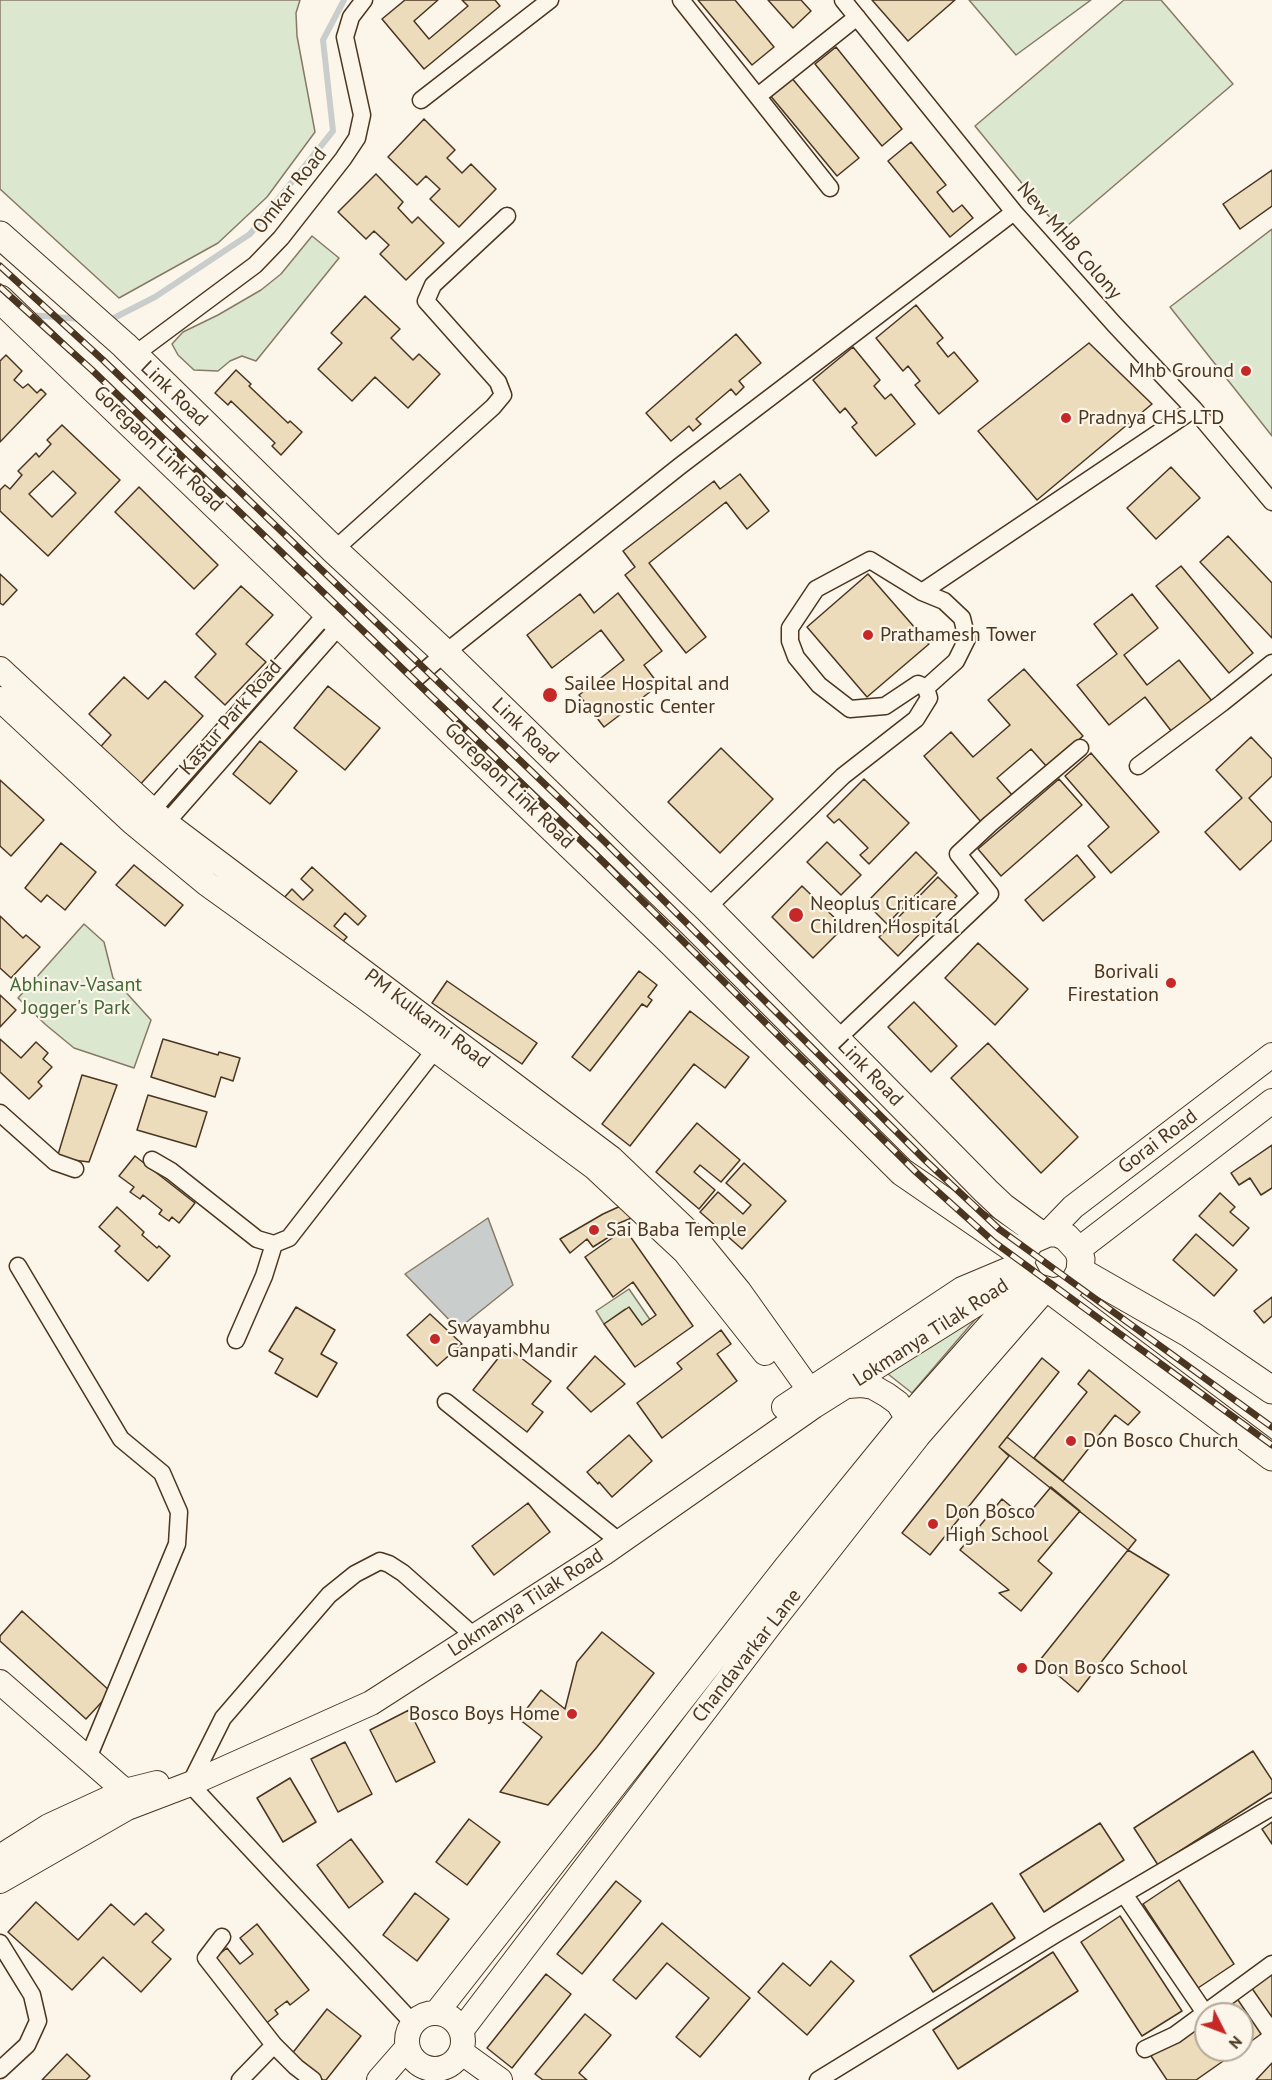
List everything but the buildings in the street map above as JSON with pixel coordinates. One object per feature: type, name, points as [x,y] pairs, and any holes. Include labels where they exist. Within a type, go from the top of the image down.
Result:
[{"type":"main road","name":"Link Road","points":[[0,235],[129,350],[334,550],[445,653],[707,908],[986,1191],[1003,1207],[1044,1234]]},
{"type":"main road","name":"Goregaon Link Road","points":[[8,307],[672,943],[902,1172],[1032,1276]]},
{"type":"main road","points":[[1032,1276],[1032,1240],[1044,1234],[1057,1233],[1066,1237],[1079,1260],[1272,1390]]},
{"type":"main road","points":[[1032,1276],[1070,1286],[1079,1260]]},
{"type":"main road","points":[[1032,1276],[1272,1457]]},
{"type":"street","name":"Omkar Road","points":[[129,350],[255,265],[288,229],[343,159],[357,138],[362,115],[345,37],[351,16],[364,0]]},
{"type":"street","points":[[421,100],[550,0]]},
{"type":"street","points":[[681,0],[830,188]]},
{"type":"street","name":"New MHB Colony","points":[[843,0],[1014,212],[1194,409],[1272,502]]},
{"type":"street","points":[[758,96],[857,17]]},
{"type":"street","points":[[406,687],[445,653],[680,466],[1014,212]]},
{"type":"street","points":[[334,550],[493,407],[503,395],[498,382],[426,301],[433,285],[507,216]]},
{"type":"street","points":[[922,592],[1194,409]]},
{"type":"street","points":[[707,908],[843,776],[916,719],[929,698],[926,688],[918,684],[885,706],[850,710],[819,685],[796,657],[790,641],[790,628],[816,589],[870,560],[922,592],[944,601],[962,618],[967,639],[956,661],[926,688]]},
{"type":"street","name":"Kastur Park Road","points":[[152,824],[335,618]]},
{"type":"street","points":[[1138,766],[1272,663]]},
{"type":"street","name":"PM Kulkarni Road","points":[[0,669],[152,824],[207,884],[441,1042],[594,1167],[685,1252],[809,1400]]},
{"type":"street","name":"PM Kulkarni Road","points":[[0,699],[152,824]]},
{"type":"street","points":[[837,1039],[990,894],[958,854],[1080,748]]},
{"type":"street","points":[[152,1160],[171,1171],[257,1239],[274,1244],[289,1238],[441,1042]]},
{"type":"street","name":"Gorai Road","points":[[1044,1234],[1073,1207],[1269,1063]]},
{"type":"street","name":"Gorai Road","points":[[1079,1260],[1272,1101]]},
{"type":"street","points":[[0,1113],[55,1162],[75,1168]]},
{"type":"street","points":[[236,1340],[264,1276],[274,1244]]},
{"type":"street","points":[[18,1266],[121,1439],[162,1473],[178,1512],[177,1544],[88,1758]]},
{"type":"street","name":"Lokmanya Tilak Road","points":[[809,1400],[848,1386],[1032,1276]]},
{"type":"street","name":"Lokmanya Tilak Road","points":[[0,1857],[49,1826],[193,1778],[371,1703],[468,1632],[614,1537],[962,1289],[1032,1276]]},
{"type":"street","name":"Chandavarkar Lane","points":[[447,2063],[770,1625],[913,1426],[1032,1276]]},
{"type":"street","points":[[848,1386],[867,1386],[887,1395],[897,1403],[913,1426]]},
{"type":"street","points":[[446,1402],[614,1537]]},
{"type":"street","name":"Chandavarkar Lane","points":[[437,2012],[786,1567],[913,1426]]},
{"type":"street","points":[[413,2023],[193,1778],[223,1718],[329,1595],[355,1574],[380,1561],[389,1564],[403,1573],[468,1632]]},
{"type":"street","points":[[0,1682],[88,1758],[126,1800]]},
{"type":"street","name":"Lokmanya Tilak Road","points":[[0,1881],[126,1800]]},
{"type":"street","points":[[818,2080],[909,2023],[1272,1807]]},
{"type":"street","points":[[1124,1894],[1198,2002]]},
{"type":"street","points":[[222,1937],[206,1958],[274,2045],[313,2080]]},
{"type":"street","points":[[0,1943],[32,1995],[38,2021],[27,2045],[0,2070]]},
{"type":"street","points":[[1220,2002],[1272,1964]]},
{"type":"street","points":[[447,2063],[456,2022],[448,2015],[437,2012],[417,2018],[407,2037],[407,2048],[413,2059],[422,2066],[447,2063],[500,2080]]},
{"type":"street","points":[[1145,2049],[1175,2035],[1194,2021]]},
{"type":"street","points":[[240,2080],[274,2045]]},
{"type":"street","points":[[379,2080],[407,2048]]},
{"type":"green space","points":[[0,0],[300,0],[296,13],[297,36],[315,132],[267,197],[218,243],[119,298],[0,189]]},
{"type":"green space","points":[[969,0],[1091,0],[1016,55]]},
{"type":"green space","points":[[1124,0],[1161,0],[1233,84],[1061,231],[975,126]]},
{"type":"green space","name":"Mhb Ground","points":[[1272,229],[1272,436],[1170,307]]},
{"type":"green space","points":[[312,236],[339,258],[256,361],[242,356],[230,361],[218,371],[194,370],[178,355],[172,344],[183,332],[261,290],[281,274]]},
{"type":"green space","name":"Abhinav-Vasant Jogger's Park","points":[[84,924],[104,942],[113,978],[151,1020],[134,1068],[74,1048],[18,998]]},
{"type":"green space","points":[[629,1289],[653,1324],[641,1331],[625,1309],[604,1324],[596,1311]]},
{"type":"green space","points":[[985,1308],[912,1393],[888,1374]]},
{"type":"shaded area","points":[[488,1218],[513,1285],[458,1329],[405,1274]]},
{"type":"waterway","points":[[108,321],[155,297],[250,234],[333,131],[323,40],[344,0]]},
{"type":"waterway","points":[[30,315],[80,319]]},
{"type":"railway","points":[[0,266],[103,360],[604,841],[926,1161],[999,1229],[1272,1427]]},
{"type":"railway","points":[[0,287],[92,370],[593,852],[917,1173],[994,1242],[1272,1445]]},
{"type":"place","name":"Mhb Ground","points":[[1246,371]]},
{"type":"place","name":"Pradnya CHS LTD","points":[[1066,418]]},
{"type":"place","name":"Prathamesh Tower","points":[[868,635]]},
{"type":"place","name":"Sailee Hospital and Diagnostic Center","points":[[550,695]]},
{"type":"place","name":"Neoplus Criticare Children Hospital","points":[[796,915]]},
{"type":"place","name":"Borivali Firestation","points":[[1171,983]]},
{"type":"place","name":"Sai Baba Temple","points":[[594,1230]]},
{"type":"place","name":"Swayambhu Ganpati Mandir","points":[[435,1339]]},
{"type":"place","name":"Don Bosco Church","points":[[1071,1441]]},
{"type":"place","name":"Don Bosco High School","points":[[933,1524]]},
{"type":"place","name":"Don Bosco School","points":[[1022,1668]]},
{"type":"place","name":"Bosco Boys Home","points":[[572,1714]]}]
